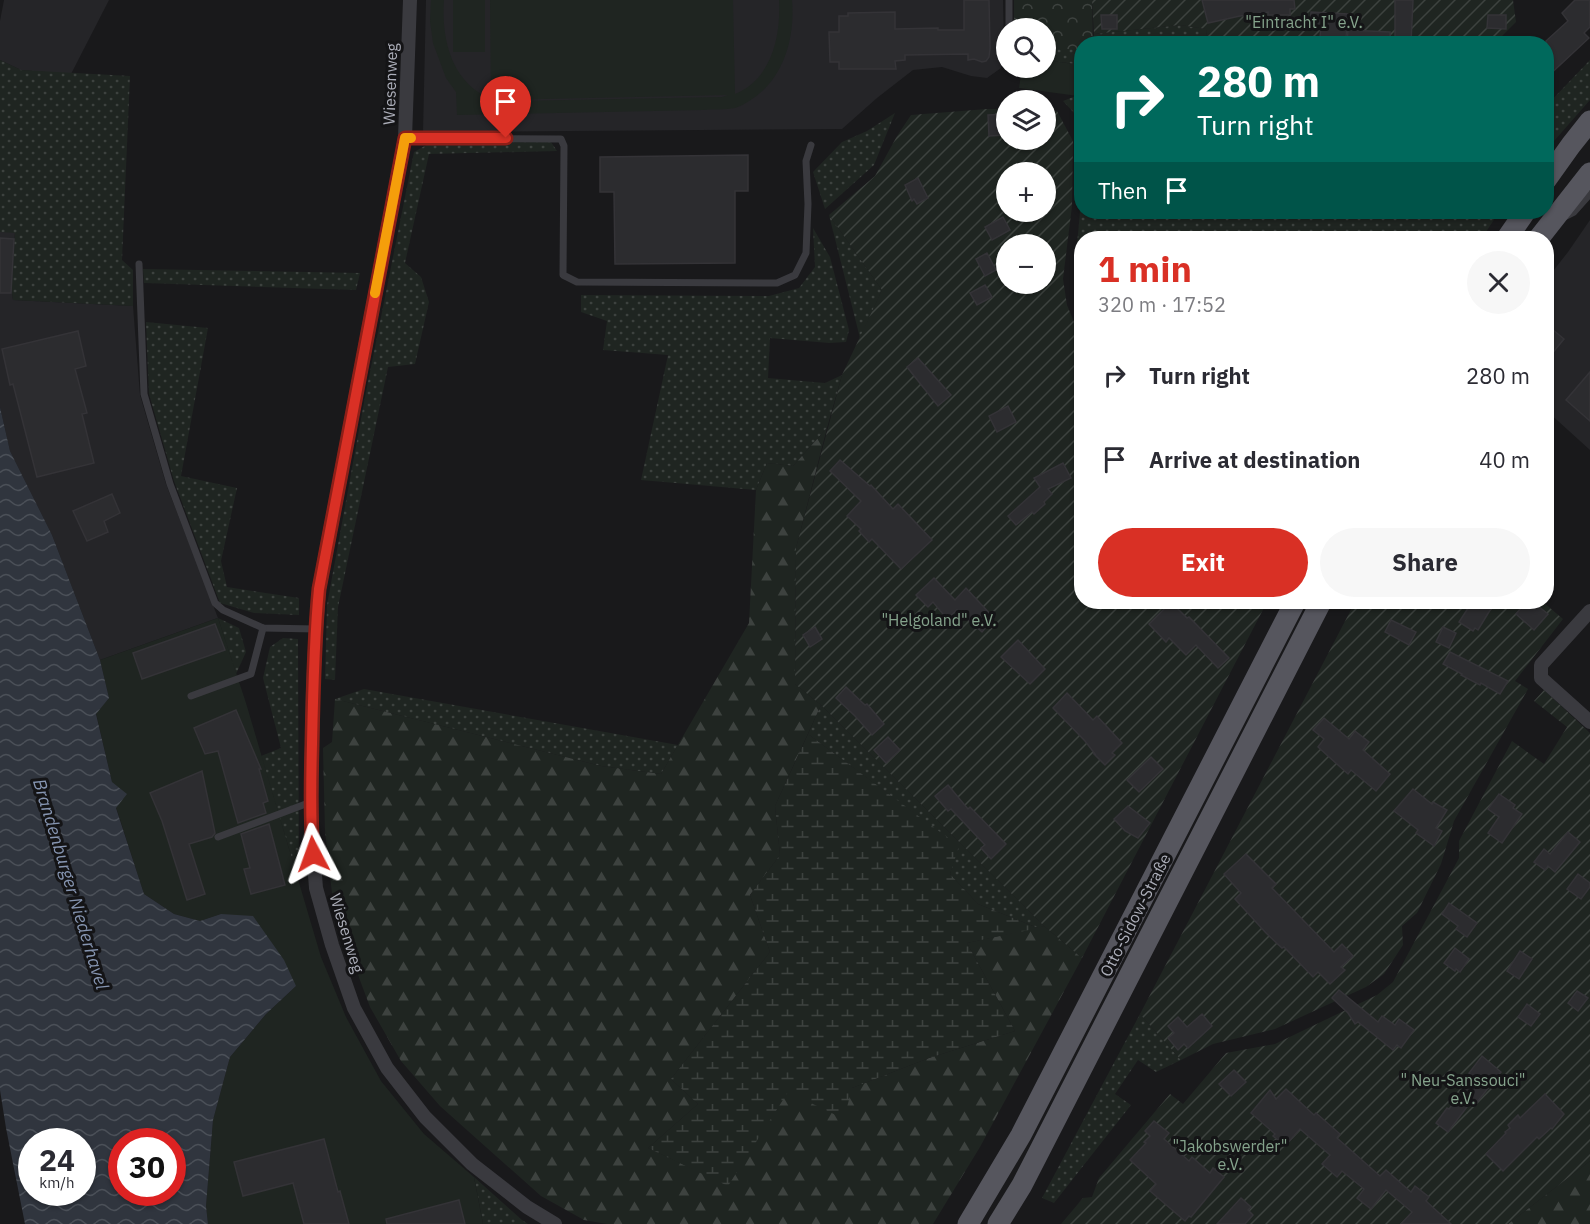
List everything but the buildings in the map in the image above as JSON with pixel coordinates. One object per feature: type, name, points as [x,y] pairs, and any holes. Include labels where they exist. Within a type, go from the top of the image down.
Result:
[{"type":"main road","points":[[1554,169],[1590,121]]},
{"type":"main road","points":[[1554,218],[1590,173]]},
{"type":"main road","points":[[1544,231],[1554,219]]},
{"type":"main road","name":"Otto-Sidow-Straße","points":[[968,1224],[1027,1124],[1291,609]]},
{"type":"main road","name":"Otto-Sidow-Straße","points":[[998,1224],[1022,1185],[1317,609]]},
{"type":"street","name":"Wiesenweg","points":[[410,0],[405,138],[319,589],[311,802],[316,888],[332,945],[354,1008],[387,1068],[425,1117],[472,1164],[527,1207],[555,1224]]},
{"type":"street","points":[[1590,611],[1541,665],[1541,678],[1590,722]]},
{"type":"lane","points":[[1009,0],[1009,18]]},
{"type":"lane","points":[[405,138],[561,139],[564,146],[563,275],[577,282],[777,284],[795,275],[806,253],[808,204],[806,161],[811,145]]},
{"type":"lane","points":[[1544,231],[1574,212],[1590,194]]},
{"type":"lane","points":[[139,264],[144,394],[170,483],[215,603],[224,610],[262,627],[316,629]]},
{"type":"lane","points":[[191,696],[251,674],[262,627]]},
{"type":"lane","points":[[218,837],[311,802]]},
{"type":"shaded area","points":[[4,0],[109,0],[71,74],[21,70],[0,60],[0,21]]},
{"type":"shaded area","points":[[426,0],[1003,0],[1003,18],[996,18],[996,72],[987,78],[971,76],[942,67],[913,70],[842,129],[423,132]]},
{"type":"shaded area","points":[[1590,220],[1590,450],[1554,417],[1554,270]]},
{"type":"shaded area","points":[[0,232],[15,232],[11,287],[13,300],[133,306],[140,395],[166,484],[218,618],[100,660],[52,535],[10,451],[0,407]]},
{"type":"green space","points":[[431,0],[444,0],[447,45],[458,71],[478,92],[491,99],[490,0],[733,0],[735,94],[758,78],[772,55],[778,28],[779,0],[792,0],[793,14],[790,41],[774,78],[755,97],[735,108],[457,115],[456,92],[446,78],[433,43],[430,21]],"holes":[[[728,95],[722,97],[515,101],[496,100]]]},
{"type":"green space","points":[[453,0],[485,0],[485,52],[453,52]]},
{"type":"green space","points":[[1014,0],[1092,0],[1093,36],[1074,36],[1074,49],[1056,49],[1056,18],[1014,18]]},
{"type":"green space","name":"\"Eintracht I\" e.V.","points":[[1092,0],[1513,0],[1516,22],[1502,36],[1207,36],[1206,29],[1180,25],[1094,34]]},
{"type":"green space","points":[[1180,25],[1206,29],[1207,36],[1094,36],[1094,34]]},
{"type":"green space","points":[[1056,49],[1074,49],[1074,64],[1056,61]]},
{"type":"green space","points":[[0,60],[21,70],[130,76],[122,260],[133,270],[133,306],[13,300],[11,287],[15,233],[0,232]]},
{"type":"green space","points":[[1590,60],[1590,100],[1554,141],[1554,98]]},
{"type":"green space","points":[[1056,61],[1074,64],[1074,95],[1056,93],[1056,90],[1019,88],[1020,78],[1056,78]]},
{"type":"green space","points":[[1074,97],[1074,113],[1063,101]]},
{"type":"green space","name":"\"Helgoland\" e.V.","points":[[996,109],[996,150],[1056,150],[1057,111],[1073,141],[1072,206],[1063,279],[1067,305],[1074,322],[1074,609],[1263,609],[1082,958],[1044,926],[821,705],[795,684],[796,548],[842,375],[882,290],[829,215],[875,176],[911,115]]},
{"type":"green space","points":[[895,113],[874,165],[825,209],[813,172],[842,142],[867,131]]},
{"type":"green space","points":[[551,142],[557,151],[429,154],[405,263],[421,277],[429,302],[415,364],[388,367],[338,607],[335,680],[325,679],[327,605],[365,397],[414,152],[430,143]]},
{"type":"green space","points":[[829,215],[882,290],[860,338]]},
{"type":"green space","points":[[1080,219],[1494,219],[1487,231],[1079,231]]},
{"type":"green space","points":[[813,228],[830,257],[849,330],[846,342],[829,343],[770,338],[768,378],[825,383],[842,375],[827,428],[793,466],[767,463],[756,490],[641,480],[668,355],[603,350],[607,321],[581,312],[581,295],[769,296],[799,288],[815,267]]},
{"type":"green space","points":[[143,269],[360,273],[356,290],[144,283]]},
{"type":"green space","points":[[146,322],[208,328],[181,476],[237,488],[221,561],[227,587],[299,598],[299,615],[254,613],[220,603],[174,481],[149,394]]},
{"type":"green space","points":[[827,428],[796,548],[795,684],[821,705],[775,806],[780,855],[750,895],[770,952],[671,1079],[698,1104],[648,1148],[728,1185],[788,1091],[852,1088],[929,1058],[1015,1031],[967,943],[1044,926],[1082,958],[980,1147],[933,1224],[607,1224],[584,1220],[541,1196],[440,1106],[401,1061],[370,1007],[348,948],[332,893],[325,831],[323,748],[332,742],[335,699],[601,766],[661,774],[749,623],[756,490],[767,463],[793,466]]},
{"type":"green space","points":[[1351,609],[1551,609],[1563,619],[1515,681],[1528,689],[1454,821],[1441,864],[1417,913],[1402,926],[1403,945],[1384,974],[1366,987],[1275,1029],[1213,1044],[1181,1060],[1140,1014]]},
{"type":"green space","points":[[218,618],[239,628],[246,652],[236,674]]},
{"type":"green space","points":[[218,618],[246,703],[321,957],[346,1017],[381,1081],[424,1134],[474,1177],[483,1224],[208,1224],[206,1206],[213,1120],[230,1057],[266,1014],[296,986],[221,914],[200,921],[174,914],[144,894],[116,807],[96,713],[109,698],[100,660]]},
{"type":"green space","points":[[283,638],[298,639],[299,882],[261,756],[281,748],[263,678],[270,647]]},
{"type":"green space","points":[[364,689],[678,745],[661,774],[601,766],[335,699]]},
{"type":"green space","name":"\" Neu-Sanssouci\" e.V.","points":[[1544,690],[1590,733],[1590,1161],[1508,1224],[1061,1224],[1083,1198],[1092,1197],[1099,1178],[1170,1094],[1183,1104],[1226,1053],[1275,1044],[1377,995],[1393,982],[1459,858],[1459,841],[1512,741],[1544,764],[1567,727],[1534,701]]},
{"type":"green space","points":[[821,705],[1044,926],[1038,928],[978,904],[950,874],[958,846],[808,734]]},
{"type":"green space","points":[[808,734],[959,846],[950,874],[978,904],[1038,928],[967,943],[1015,1031],[929,1058],[852,1088],[844,1119],[788,1092],[728,1186],[648,1148],[698,1104],[671,1079],[770,952],[750,895],[780,855],[775,806]]},
{"type":"green space","points":[[1140,1014],[1181,1060],[1156,1072],[1138,1060],[1115,1094],[1131,1105],[1054,1203],[1042,1198]]},
{"type":"green space","points":[[1590,1161],[1590,1224],[1508,1224]]},
{"type":"green space","points":[[474,1177],[522,1220],[528,1224],[483,1224]]},
{"type":"water","name":"Brandenburger Niederhavel","points":[[0,407],[10,451],[52,535],[100,660],[109,698],[96,714],[112,782],[127,794],[116,808],[144,894],[174,914],[200,921],[221,914],[253,916],[284,960],[296,986],[266,1014],[230,1057],[213,1120],[206,1206],[208,1224],[25,1224],[21,1206],[96,1206],[96,1128],[18,1128],[18,1189],[0,1090]]},
{"type":"slow traffic","points":[[375,293],[405,138],[411,138]]},
{"type":"route","points":[[313,854],[311,802],[313,711],[319,589],[405,138],[506,138]]},
{"type":"park label","name":"\"Jakobswerder\" e.V.","points":[[1230,1155]]}]
